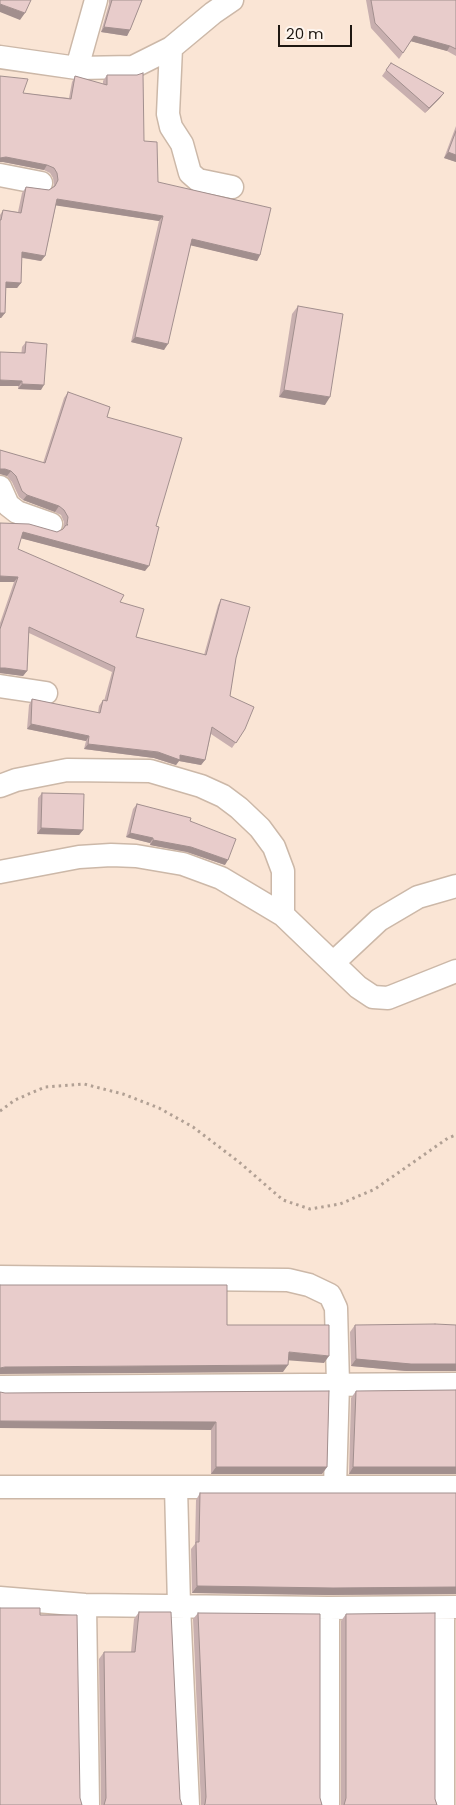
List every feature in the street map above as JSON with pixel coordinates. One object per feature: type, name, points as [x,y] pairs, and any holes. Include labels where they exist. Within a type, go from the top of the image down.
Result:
[{"type":"street","points":[[77,68],[96,0]]},
{"type":"street","points":[[0,58],[77,68],[133,67],[171,48],[213,13],[232,0]]},
{"type":"street","points":[[171,48],[168,114],[171,127],[182,144],[190,173],[198,180],[232,187]]},
{"type":"street","points":[[0,175],[41,183]]},
{"type":"street","points":[[0,487],[8,505],[17,512],[52,524]]},
{"type":"street","points":[[0,686],[46,693]]},
{"type":"street","points":[[0,786],[16,780],[66,770],[150,771],[200,786],[223,796],[260,828],[274,847],[283,871],[283,915]]},
{"type":"street","points":[[0,872],[79,857],[136,856],[183,864],[221,878],[283,915],[358,987],[373,997],[388,998],[456,971]]},
{"type":"street","points":[[333,963],[379,920],[418,897],[456,886]]},
{"type":"street","points":[[0,1277],[288,1280],[309,1285],[330,1295],[336,1308],[338,1384],[335,1487]]},
{"type":"street","points":[[0,1387],[456,1384]]},
{"type":"street","points":[[0,1487],[456,1487]]},
{"type":"street","points":[[176,1487],[188,1805]]},
{"type":"street","points":[[0,1598],[85,1605],[328,1608],[450,1607],[444,1805]]},
{"type":"street","points":[[85,1605],[88,1805]]},
{"type":"street","points":[[328,1608],[328,1805]]},
{"type":"path","points":[[0,1111],[15,1100],[45,1087],[84,1084],[123,1094],[159,1108],[193,1127],[239,1162],[283,1200],[310,1209],[340,1204],[375,1189],[448,1138],[456,1135]]},
{"type":"building","points":[[0,0],[31,0],[25,13],[0,4]]},
{"type":"building","points":[[112,0],[142,0],[130,30],[104,27]]},
{"type":"building","points":[[371,0],[456,0],[456,49],[414,36],[403,53],[375,23]]},
{"type":"building","points":[[391,63],[444,93],[429,108],[386,70]]},
{"type":"building","points":[[143,73],[144,141],[157,142],[158,182],[271,208],[260,255],[192,239],[168,344],[135,337],[163,216],[57,199],[45,256],[22,252],[21,283],[6,282],[5,313],[0,313],[0,220],[3,210],[21,213],[26,187],[49,190],[55,186],[58,180],[54,168],[47,165],[6,157],[0,158],[0,76],[28,79],[23,93],[71,99],[75,76],[107,85],[107,75],[137,75]]},
{"type":"building","points":[[456,131],[456,155],[448,152]]},
{"type":"building","points":[[298,306],[343,314],[330,397],[284,390]]},
{"type":"building","points":[[26,342],[47,344],[44,385],[0,380],[0,352],[25,353]]},
{"type":"building","points":[[68,392],[110,407],[107,417],[182,438],[156,526],[159,527],[149,566],[23,532],[18,549],[124,595],[120,602],[144,609],[136,637],[206,655],[221,599],[250,607],[236,658],[230,696],[254,707],[245,729],[236,743],[212,727],[205,760],[180,755],[180,760],[158,752],[88,744],[89,736],[31,724],[32,699],[100,713],[103,700],[107,701],[115,667],[29,627],[27,671],[0,668],[0,629],[18,577],[0,576],[0,523],[29,524],[57,532],[68,525],[68,517],[59,506],[27,495],[22,491],[16,476],[11,471],[0,469],[0,450],[45,463]]},
{"type":"building","points":[[42,793],[84,794],[83,830],[41,828]]},
{"type":"building","points":[[137,804],[191,818],[190,821],[236,839],[228,860],[191,847],[153,840],[153,838],[130,833]]},
{"type":"building","points":[[0,1285],[227,1285],[227,1325],[329,1325],[329,1356],[289,1352],[288,1365],[0,1368]]},
{"type":"building","points":[[355,1325],[456,1325],[456,1364],[411,1364],[356,1359]]},
{"type":"building","points":[[456,1390],[456,1467],[353,1467],[356,1391]]},
{"type":"building","points":[[329,1391],[327,1467],[216,1467],[216,1422],[0,1421],[0,1392]]},
{"type":"building","points":[[200,1493],[456,1493],[456,1587],[197,1586],[196,1542],[199,1542]]},
{"type":"building","points":[[0,1608],[40,1608],[40,1615],[77,1615],[80,1798],[82,1805],[0,1805]]},
{"type":"building","points":[[139,1612],[171,1612],[180,1799],[182,1805],[104,1805],[106,1798],[104,1652],[135,1652]]},
{"type":"building","points":[[198,1613],[320,1614],[320,1798],[322,1805],[204,1805],[206,1797]]},
{"type":"building","points":[[435,1613],[435,1799],[437,1805],[344,1805],[346,1798],[346,1614]]}]
